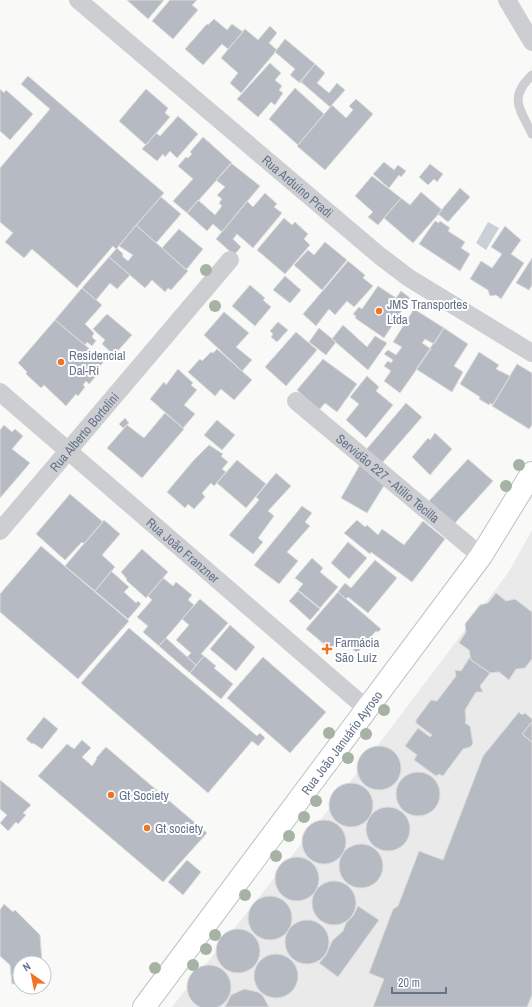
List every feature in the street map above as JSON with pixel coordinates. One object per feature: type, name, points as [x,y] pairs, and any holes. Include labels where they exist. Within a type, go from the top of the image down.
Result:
[{"type":"main road","name":"Rua João Januário Ayroso","points":[[144,1007],[481,556],[532,472]]},
{"type":"street","name":"Rua Arduino Pradi","points":[[78,0],[380,256],[409,278],[532,353]]},
{"type":"street","points":[[507,1],[532,42]]},
{"type":"street","name":"Rua Alberto Bortolini","points":[[0,531],[230,260]]},
{"type":"street","name":"Rua João Franzner","points":[[0,392],[367,709]]},
{"type":"street","name":"Servidão 227 - Atilio Tecilla","points":[[296,401],[481,556]]},
{"type":"lane","points":[[532,75],[522,86],[517,96],[519,108],[532,134]]},
{"type":"shaded area","points":[[488,222],[499,228],[486,250],[476,243]]},
{"type":"shaded area","points":[[532,530],[532,1007],[172,1007],[344,790],[508,573]]},
{"type":"building","points":[[127,0],[164,0],[148,19]]},
{"type":"building","points":[[170,0],[197,0],[192,5],[198,10],[173,39],[152,21]]},
{"type":"building","points":[[214,19],[227,30],[232,24],[243,32],[228,49],[222,44],[203,65],[185,49],[207,24],[208,25]]},
{"type":"building","points":[[270,26],[277,33],[269,43],[277,50],[241,93],[230,83],[238,73],[221,58],[245,29],[258,40]]},
{"type":"building","points":[[285,39],[315,64],[300,83],[290,75],[295,69],[275,52]]},
{"type":"building","points":[[270,63],[281,73],[275,80],[282,86],[279,90],[283,93],[275,105],[271,102],[258,117],[237,99]]},
{"type":"building","points":[[315,64],[325,73],[317,83],[329,93],[337,83],[345,90],[330,107],[300,81]]},
{"type":"building","points":[[28,76],[164,193],[116,249],[113,246],[77,288],[32,249],[24,258],[5,242],[13,233],[0,222],[0,168],[50,109],[21,84]]},
{"type":"building","points":[[295,88],[324,114],[298,145],[269,119]]},
{"type":"building","points":[[0,89],[4,93],[6,90],[33,114],[10,140],[0,131]]},
{"type":"building","points":[[146,89],[168,108],[165,113],[170,117],[146,145],[119,121]]},
{"type":"building","points":[[356,99],[373,114],[325,170],[297,146],[332,105],[346,118],[353,110],[349,106]]},
{"type":"building","points":[[178,116],[198,134],[177,158],[170,151],[165,157],[163,154],[157,161],[142,149],[156,133],[160,136]]},
{"type":"building","points":[[203,137],[232,163],[187,213],[173,201],[193,179],[178,166],[186,157],[188,158],[192,154],[190,152]]},
{"type":"building","points":[[384,162],[394,170],[398,165],[406,171],[401,177],[399,175],[389,188],[373,174]]},
{"type":"building","points":[[231,163],[260,186],[222,232],[213,224],[207,231],[187,213],[198,200],[215,215],[222,206],[219,203],[222,199],[217,195],[225,187],[216,180]]},
{"type":"building","points":[[430,164],[443,174],[437,182],[434,179],[428,185],[419,177]]},
{"type":"building","points":[[372,176],[401,198],[378,225],[368,217],[373,212],[355,196]]},
{"type":"building","points":[[460,188],[470,197],[448,222],[438,214]]},
{"type":"building","points":[[421,192],[442,210],[413,243],[384,218],[401,198],[410,205]]},
{"type":"building","points":[[265,193],[277,204],[274,207],[282,213],[253,248],[237,234],[233,239],[241,247],[234,255],[216,239],[247,201],[253,207]]},
{"type":"building","points":[[161,197],[181,214],[156,243],[136,225]]},
{"type":"building","points":[[284,218],[292,225],[295,222],[308,234],[304,239],[310,245],[285,274],[257,250]]},
{"type":"building","points":[[435,221],[439,223],[440,221],[450,228],[448,231],[465,242],[461,248],[470,254],[460,271],[419,244]]},
{"type":"building","points":[[136,225],[188,271],[171,290],[168,288],[165,292],[152,280],[145,288],[109,257],[117,248],[123,254],[122,256],[128,261],[133,255],[119,246]]},
{"type":"building","points":[[505,226],[521,240],[511,254],[524,263],[501,299],[496,295],[490,296],[488,290],[470,279],[481,261],[492,268],[502,254],[491,247]]},
{"type":"building","points":[[179,229],[203,249],[186,270],[162,248]]},
{"type":"building","points":[[325,242],[347,260],[322,290],[294,265],[308,250],[314,255]]},
{"type":"building","points":[[109,257],[130,275],[117,289],[110,283],[96,300],[82,288]]},
{"type":"building","points":[[532,258],[532,285],[529,290],[516,283]]},
{"type":"building","points":[[348,261],[365,275],[363,278],[373,286],[354,307],[347,301],[335,315],[329,309],[316,326],[303,314]]},
{"type":"building","points":[[285,276],[301,290],[290,303],[273,290]]},
{"type":"building","points":[[250,285],[265,298],[263,300],[271,307],[255,326],[232,306]]},
{"type":"building","name":"JMS Transportes Ltda","points":[[378,286],[396,298],[401,291],[410,298],[384,338],[355,318],[356,316],[353,314],[359,307],[362,309]]},
{"type":"building","points":[[82,288],[102,305],[85,324],[94,333],[92,337],[96,341],[92,346],[87,342],[85,345],[55,320]]},
{"type":"building","points":[[414,309],[444,328],[434,344],[425,339],[422,343],[431,349],[400,393],[384,381],[391,371],[384,366],[388,361],[391,363],[393,360],[384,354],[388,350],[396,355],[402,347],[393,342]]},
{"type":"building","points":[[224,312],[249,333],[236,347],[252,360],[242,371],[204,335]]},
{"type":"building","points":[[107,314],[132,335],[114,355],[102,344],[105,340],[93,329]]},
{"type":"building","name":"Residencial Dal-Ri","points":[[55,320],[104,361],[94,374],[96,376],[89,384],[86,381],[83,385],[85,387],[78,396],[76,394],[66,406],[44,385],[41,388],[26,374],[27,372],[18,363]]},
{"type":"building","points":[[278,322],[288,330],[277,342],[271,337],[273,334],[270,331]]},
{"type":"building","points":[[343,325],[367,347],[375,336],[387,343],[368,370],[332,339]]},
{"type":"building","points":[[319,328],[336,342],[326,355],[309,342]]},
{"type":"building","points":[[444,328],[468,344],[454,366],[463,372],[452,392],[416,369]]},
{"type":"building","points":[[296,332],[317,350],[286,386],[265,367]]},
{"type":"building","points":[[217,349],[252,380],[234,400],[221,389],[215,396],[188,372],[200,359],[202,361],[211,352],[213,353]]},
{"type":"building","points":[[479,352],[499,365],[496,369],[510,376],[493,405],[490,403],[489,405],[479,399],[480,397],[460,384]]},
{"type":"building","points":[[323,359],[357,384],[337,412],[325,403],[319,410],[297,390]]},
{"type":"building","points":[[517,364],[532,373],[532,425],[529,429],[492,406]]},
{"type":"building","points":[[178,369],[193,383],[191,385],[197,390],[184,405],[195,414],[183,428],[150,399],[164,382],[166,385]]},
{"type":"building","points":[[367,376],[379,387],[376,391],[393,405],[366,438],[346,420],[359,404],[350,397]]},
{"type":"building","points":[[406,403],[422,417],[381,464],[365,451]]},
{"type":"building","points":[[165,413],[184,429],[142,478],[107,448],[127,425],[144,438]]},
{"type":"building","points":[[125,418],[129,423],[123,428],[119,424]]},
{"type":"building","points":[[217,420],[235,435],[222,450],[204,435]]},
{"type":"building","points":[[4,425],[12,432],[15,429],[23,436],[12,449],[30,463],[0,498],[0,430]]},
{"type":"building","points":[[435,433],[452,449],[430,475],[412,457],[428,438],[430,440]]},
{"type":"building","points":[[209,445],[223,454],[221,456],[228,462],[222,469],[226,472],[214,486],[211,483],[202,493],[205,497],[194,509],[188,504],[185,508],[167,492],[193,461]]},
{"type":"building","points":[[468,459],[493,481],[454,524],[429,501]]},
{"type":"building","points":[[237,460],[266,484],[246,508],[217,483]]},
{"type":"building","points":[[361,463],[385,484],[367,513],[341,498]]},
{"type":"building","points":[[276,473],[291,486],[268,511],[274,516],[258,538],[263,542],[253,554],[229,535],[259,500],[256,497]]},
{"type":"building","points":[[70,494],[103,522],[84,544],[82,542],[65,560],[36,534]]},
{"type":"building","points":[[302,506],[312,513],[305,522],[310,526],[287,552],[298,561],[279,584],[254,565]]},
{"type":"building","points":[[104,520],[120,534],[102,555],[115,567],[95,591],[65,566]]},
{"type":"building","points":[[357,520],[365,527],[367,525],[378,535],[382,529],[404,545],[423,521],[445,539],[412,582],[371,552],[370,554],[344,533]]},
{"type":"building","points":[[348,542],[367,558],[349,579],[331,563]]},
{"type":"building","points":[[41,546],[129,621],[78,679],[0,612],[0,594]]},
{"type":"building","points":[[142,549],[168,572],[146,598],[126,580],[127,579],[121,572]]},
{"type":"building","points":[[312,558],[323,568],[320,572],[338,587],[320,608],[298,590],[303,584],[295,578]]},
{"type":"building","points":[[375,560],[397,578],[368,613],[348,597],[346,599],[338,592],[345,583],[351,588]]},
{"type":"building","points":[[111,571],[129,587],[124,592],[136,603],[138,601],[141,604],[128,619],[95,591]]},
{"type":"building","points":[[163,578],[173,586],[176,582],[192,595],[188,600],[194,605],[159,646],[143,632],[148,626],[137,617],[152,600],[148,596]]},
{"type":"building","points":[[298,591],[320,609],[310,620],[289,601]]},
{"type":"building","points":[[338,592],[381,629],[378,632],[376,631],[357,653],[346,643],[335,644],[330,649],[306,629]]},
{"type":"building","points":[[496,593],[506,601],[515,599],[532,612],[532,659],[525,668],[516,669],[509,680],[499,672],[490,673],[471,660],[469,650],[459,643],[466,632],[465,624],[480,605],[488,603]]},
{"type":"building","points":[[200,599],[228,623],[201,654],[204,656],[196,665],[187,657],[191,653],[176,640],[189,625],[182,619]]},
{"type":"building","points":[[230,625],[255,647],[236,671],[210,649]]},
{"type":"building","points":[[129,628],[257,736],[260,733],[265,738],[258,746],[252,741],[208,793],[81,683]]},
{"type":"building","points":[[166,638],[196,665],[190,673],[159,646]]},
{"type":"building","points":[[204,656],[216,666],[214,668],[233,684],[221,699],[190,673]]},
{"type":"building","points":[[263,657],[326,712],[290,753],[227,698]]},
{"type":"building","points":[[470,657],[471,660],[490,673],[480,686],[483,692],[476,692],[465,710],[465,723],[470,726],[473,744],[470,747],[463,749],[443,776],[439,774],[436,776],[414,760],[417,755],[405,746],[418,728],[430,737],[432,735],[416,723],[416,720],[431,700],[437,701],[456,676],[455,670],[461,671]]},
{"type":"building","points":[[519,712],[522,715],[525,713],[532,719],[532,722],[522,734],[532,742],[532,995],[527,1007],[373,1007],[384,979],[369,973],[393,909],[398,906],[419,851],[443,860],[483,756]]},
{"type":"building","points":[[44,717],[58,729],[42,749],[26,739]]},
{"type":"building","points":[[532,722],[532,742],[522,734]]},
{"type":"building","name":"Gt Society","points":[[82,740],[91,748],[82,757],[92,766],[97,759],[96,758],[106,747],[207,833],[163,882],[38,776],[67,744],[74,749]]},
{"type":"building","points":[[375,746],[383,746],[395,752],[401,764],[401,772],[395,784],[383,790],[375,790],[363,784],[357,772],[357,764],[363,752]]},
{"type":"building","points":[[414,772],[422,772],[434,778],[440,790],[440,798],[434,810],[422,816],[414,816],[402,810],[396,798],[396,790],[402,778]]},
{"type":"building","points":[[0,780],[31,805],[23,813],[26,815],[18,824],[16,822],[8,831],[0,823],[7,815],[0,809]]},
{"type":"building","points":[[355,783],[367,789],[372,797],[372,813],[367,821],[359,826],[347,827],[335,821],[330,813],[329,801],[335,789],[343,784]]},
{"type":"building","points":[[392,807],[397,808],[404,813],[409,820],[409,838],[404,845],[397,850],[384,851],[379,850],[372,845],[367,838],[366,825],[367,820],[372,813],[379,808]]},
{"type":"building","points":[[320,820],[328,820],[340,826],[346,838],[346,846],[340,858],[328,864],[320,864],[308,858],[302,846],[302,838],[308,826]]},
{"type":"building","points":[[365,844],[370,845],[377,850],[382,857],[382,875],[377,882],[370,887],[357,888],[352,887],[345,882],[340,875],[339,862],[340,857],[345,850],[352,845]]},
{"type":"building","points":[[301,857],[313,863],[318,871],[318,887],[313,895],[305,900],[293,901],[281,895],[276,887],[275,875],[281,863],[289,858]]},
{"type":"building","points":[[187,860],[201,872],[183,895],[168,882]]},
{"type":"building","points":[[338,881],[350,887],[355,895],[355,911],[350,919],[342,924],[330,925],[318,919],[313,911],[312,899],[318,887],[326,882]]},
{"type":"building","points":[[274,896],[279,897],[286,902],[291,909],[291,927],[286,934],[279,939],[266,940],[261,939],[254,934],[249,927],[248,914],[249,909],[254,902],[261,897]]},
{"type":"building","points":[[4,904],[13,912],[15,910],[40,935],[41,955],[12,955],[12,984],[10,965],[0,956],[0,910]]},
{"type":"building","points":[[358,906],[379,920],[338,977],[319,963],[326,955],[332,941],[343,931],[346,923],[353,916]]},
{"type":"building","points":[[311,920],[323,926],[328,934],[328,950],[323,958],[315,963],[303,964],[291,958],[286,950],[285,938],[291,926],[299,921]]},
{"type":"building","points":[[234,929],[242,929],[254,935],[260,947],[260,955],[254,967],[242,973],[234,973],[222,967],[216,955],[216,947],[222,935]]},
{"type":"building","points":[[280,954],[292,960],[297,968],[297,984],[292,992],[284,997],[272,998],[260,992],[255,984],[254,972],[260,960],[268,955]]},
{"type":"building","points":[[205,965],[213,965],[225,971],[231,983],[231,991],[225,1003],[213,1009],[205,1009],[193,1003],[187,991],[187,983],[193,971]]},
{"type":"building","points":[[244,989],[258,992],[263,996],[269,1007],[225,1007],[231,995]]},
{"type":"place","name":"JMS Transportes Ltda","points":[[379,311]]},
{"type":"place","name":"Residencial Dal-Ri","points":[[61,362]]},
{"type":"place","name":"Farmácia São Luiz","points":[[327,649]]},
{"type":"place","name":"Gt Society","points":[[111,795]]},
{"type":"place","name":"Gt society","points":[[147,828]]}]
